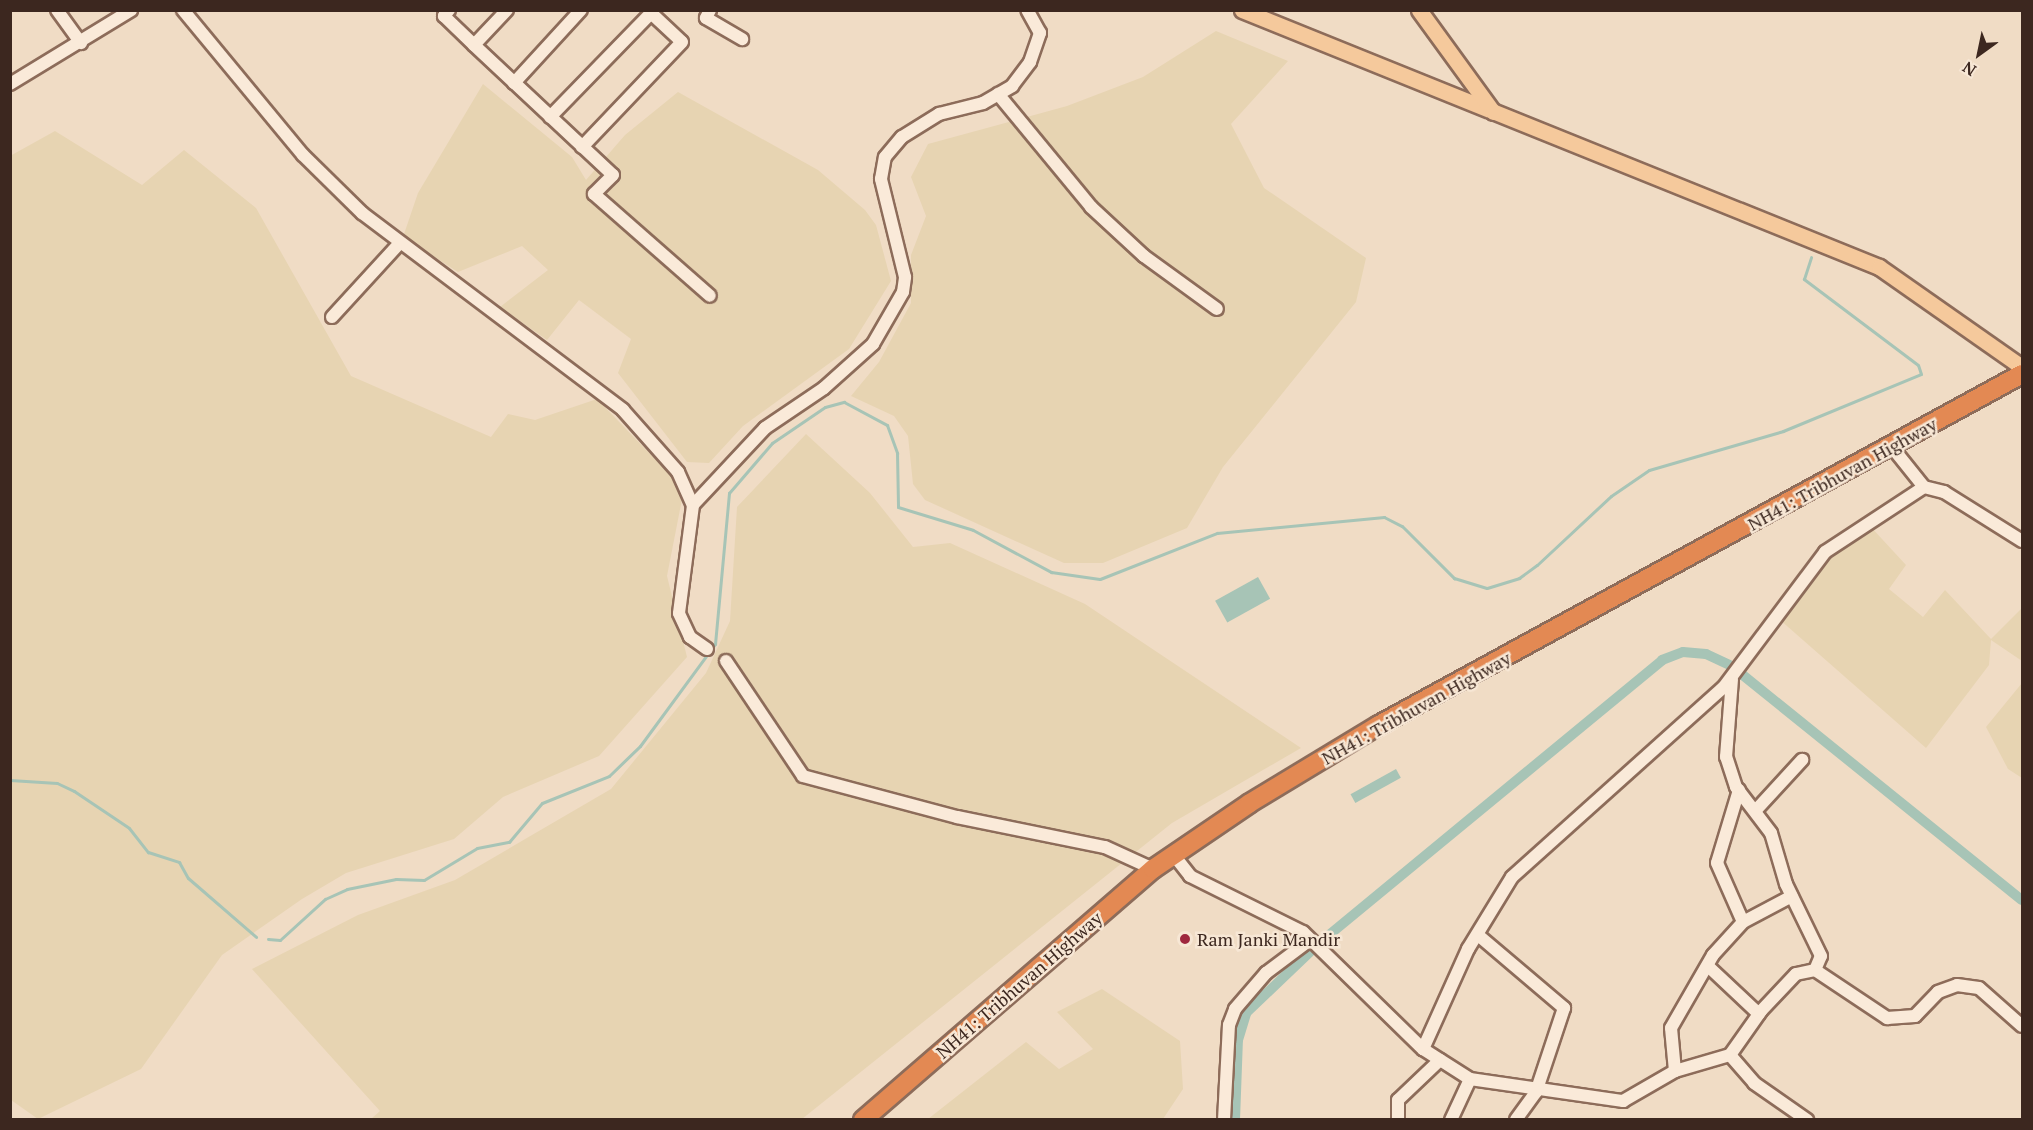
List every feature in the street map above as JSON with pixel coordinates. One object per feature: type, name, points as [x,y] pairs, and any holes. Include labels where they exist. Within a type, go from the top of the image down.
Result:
[{"type":"highway","name":"NH41: Tribhuvan Highway","points":[[863,1119],[1173,854],[1379,726],[2022,374]]},
{"type":"main road","points":[[1242,10],[1879,267],[2022,367]]},
{"type":"main road","points":[[1419,10],[1493,112]]},
{"type":"street","points":[[57,10],[81,43]]},
{"type":"street","points":[[10,84],[81,43],[131,10]]},
{"type":"street","points":[[183,10],[303,155],[399,244],[623,410],[678,472],[693,505],[679,613],[690,637],[707,649]]},
{"type":"street","points":[[450,10],[444,16],[613,175],[594,194],[710,296]]},
{"type":"street","points":[[474,45],[507,10]]},
{"type":"street","points":[[514,83],[581,10]]},
{"type":"street","points":[[710,10],[706,18],[742,39]]},
{"type":"street","points":[[693,505],[765,428],[858,359],[903,292],[905,277],[881,179],[885,157],[902,137],[939,114],[998,94],[1030,62],[1040,33],[1027,10]]},
{"type":"street","points":[[550,117],[652,12],[682,42],[582,147]]},
{"type":"street","points":[[998,94],[1092,207],[1144,255],[1217,309]]},
{"type":"street","points":[[332,317],[399,244]]},
{"type":"street","points":[[1892,447],[1924,487],[1944,492],[2022,541]]},
{"type":"street","points":[[1423,1048],[1478,934],[1512,877],[1732,679],[1825,552],[1924,487]]},
{"type":"street","points":[[726,661],[803,776],[957,817],[1105,846],[1154,870]]},
{"type":"street","points":[[1732,679],[1726,757],[1739,790],[1757,809],[1771,833],[1792,896],[1821,956],[1815,970]]},
{"type":"street","points":[[1757,809],[1802,760]]},
{"type":"street","points":[[1739,790],[1718,863],[1743,921]]},
{"type":"street","points":[[1173,854],[1191,876],[1289,923],[1310,940],[1423,1048],[1470,1079],[1536,1092],[1623,1101],[1675,1071],[1730,1054],[1759,1014],[1796,974],[1815,970],[1887,1018],[1915,1016],[1938,992],[1957,985],[1979,988],[2022,1026]]},
{"type":"street","points":[[1675,1071],[1671,1028],[1710,968],[1713,955],[1743,921],[1792,896]]},
{"type":"street","points":[[1478,934],[1564,1008],[1536,1092],[1516,1119]]},
{"type":"street","points":[[1224,1119],[1229,1025],[1235,1009],[1266,973],[1310,940]]},
{"type":"street","points":[[1710,968],[1759,1014]]},
{"type":"street","points":[[1730,1054],[1755,1083],[1807,1119]]},
{"type":"street","points":[[1398,1119],[1398,1100],[1440,1060]]},
{"type":"street","points":[[1451,1119],[1470,1079]]},
{"type":"shaded area","points":[[1216,31],[1288,61],[1231,124],[1264,188],[1366,258],[1356,302],[1223,467],[1187,528],[1103,563],[1064,563],[925,500],[913,484],[908,436],[894,416],[851,396],[879,362],[911,303],[911,255],[926,216],[911,177],[928,144],[1067,106],[1143,77]]},
{"type":"shaded area","points":[[483,84],[572,157],[586,180],[625,135],[678,92],[818,170],[865,210],[876,225],[891,281],[849,349],[743,426],[709,463],[687,462],[618,373],[631,339],[579,300],[547,340],[500,307],[548,270],[522,246],[458,272],[403,237],[418,193]]},
{"type":"shaded area","points":[[55,131],[142,185],[184,150],[256,208],[351,376],[491,437],[508,414],[535,420],[597,399],[684,489],[667,576],[687,657],[599,756],[503,797],[454,839],[346,873],[302,899],[222,955],[141,1069],[38,1119],[11,1100],[10,156]]},
{"type":"shaded area","points":[[806,434],[870,493],[913,547],[950,543],[1085,604],[1301,748],[1172,823],[802,1119],[371,1119],[380,1111],[252,969],[358,915],[455,880],[611,789],[706,673],[730,621],[737,507]]},
{"type":"shaded area","points":[[1870,526],[1906,565],[1889,589],[1923,617],[1945,590],[1991,639],[2022,608],[2022,661],[1991,640],[1989,665],[1926,748],[1779,619],[1838,549]]},
{"type":"shaded area","points":[[1258,577],[1270,599],[1227,623],[1215,601]]},
{"type":"shaded area","points":[[2022,683],[2022,778],[2008,769],[1986,727]]},
{"type":"shaded area","points":[[1396,769],[1401,778],[1355,803],[1351,794]]},
{"type":"shaded area","points":[[1102,989],[1180,1041],[1183,1089],[1163,1119],[928,1119],[1026,1042],[1059,1069],[1093,1049],[1057,1012]]},
{"type":"waterway","points":[[268,939],[280,940],[325,899],[347,889],[396,879],[424,880],[477,848],[509,842],[542,803],[609,776],[640,746],[715,644],[729,493],[772,443],[825,407],[844,402],[887,425],[897,453],[898,507],[973,530],[1051,572],[1100,579],[1217,533],[1384,517],[1402,526],[1454,578],[1487,588],[1519,578],[1537,565],[1611,496],[1649,470],[1783,431],[1921,374],[1918,365],[1804,279],[1811,257]]},
{"type":"waterway","points":[[1318,944],[1662,660],[1683,652],[1706,654],[1730,665]]},
{"type":"waterway","points":[[1739,672],[2022,900]]},
{"type":"waterway","points":[[10,780],[57,783],[74,791],[129,828],[148,852],[179,862],[188,878],[256,937]]},
{"type":"waterway","points":[[1235,1120],[1238,1040],[1246,1013],[1312,950]]},
{"type":"place","name":"Ram Janki Mandir","points":[[1185,939]]}]
